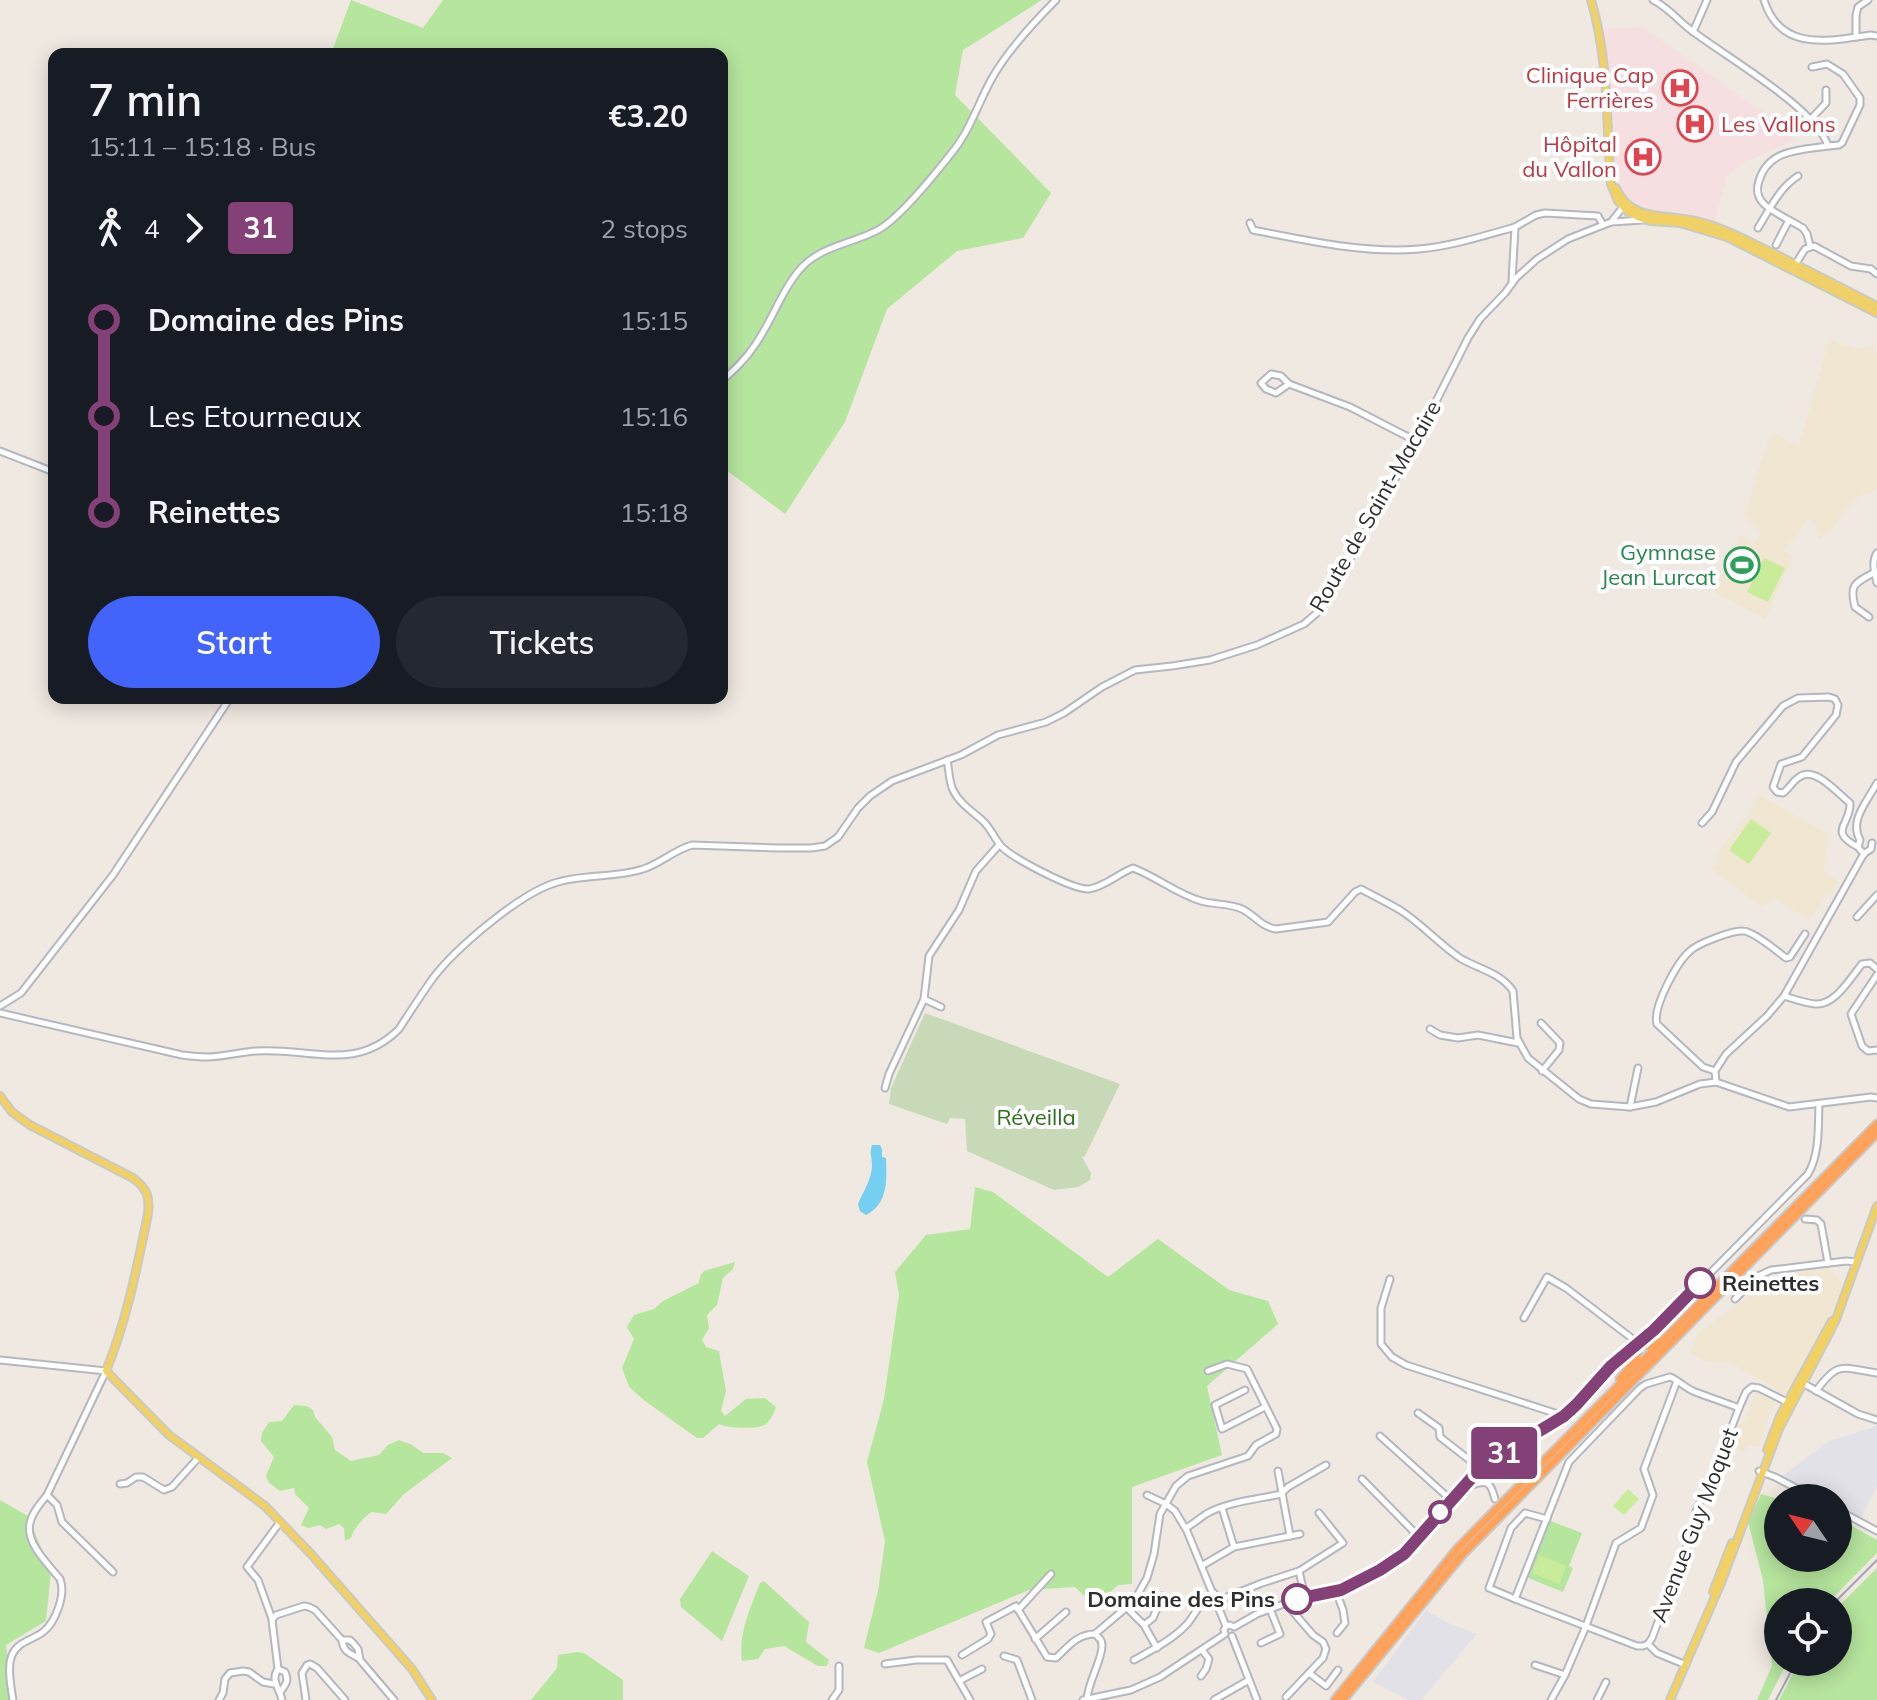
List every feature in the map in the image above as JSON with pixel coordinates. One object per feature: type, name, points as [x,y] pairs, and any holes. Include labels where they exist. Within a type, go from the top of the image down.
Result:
[{"type":"highway","points":[[1343,1700],[1462,1555],[1853,1153],[1877,1124]]},
{"type":"highway","points":[[1458,1548],[1708,1295],[1877,1133]]},
{"type":"highway","points":[[1576,1429],[1634,1363],[1638,1343],[1650,1347],[1708,1295]]},
{"type":"highway","points":[[1520,1471],[1530,1469],[1568,1437]]},
{"type":"highway","points":[[1335,1700],[1493,1507],[1495,1499]]},
{"type":"main road","points":[[1591,0],[1604,62],[1610,171],[1614,192],[1626,208],[1646,220],[1680,223],[1727,237],[1877,306]]},
{"type":"main road","points":[[1610,171],[1624,200],[1638,212],[1690,220],[1727,231],[1877,313]]},
{"type":"main road","points":[[0,1096],[12,1112],[30,1125],[133,1178],[147,1192],[148,1214],[129,1306],[106,1371],[169,1435],[265,1506],[412,1669],[432,1700]]},
{"type":"main road","points":[[1670,1700],[1710,1605],[1774,1430],[1832,1319],[1877,1206]]},
{"type":"street","points":[[728,375],[755,345],[803,266],[820,254],[886,225],[927,182],[964,137],[1002,63],[1056,0]]},
{"type":"street","points":[[1653,0],[1663,2],[1693,32],[1796,106],[1825,135],[1828,146]]},
{"type":"street","points":[[1693,32],[1707,0]]},
{"type":"street","points":[[1764,0],[1770,17],[1793,36],[1824,41],[1877,36]]},
{"type":"street","points":[[1856,37],[1856,15],[1863,1]]},
{"type":"street","points":[[1810,246],[1807,234],[1799,225],[1761,202],[1757,193],[1760,178],[1775,157],[1842,143],[1860,105],[1860,98],[1843,74],[1827,64],[1812,67]]},
{"type":"street","points":[[1810,120],[1826,103],[1826,90]]},
{"type":"street","points":[[1758,228],[1781,190],[1798,176]]},
{"type":"street","points":[[1616,186],[1626,208],[1646,217],[1670,217]]},
{"type":"street","points":[[1622,220],[1626,208]]},
{"type":"street","points":[[1611,222],[1626,208]]},
{"type":"street","points":[[1250,223],[1253,230],[1380,250],[1455,244],[1515,227],[1545,213],[1598,216],[1603,225]]},
{"type":"street","name":"Route de Saint-Macaire","points":[[0,1013],[182,1055],[208,1057],[257,1051],[359,1054],[392,1036],[439,971],[478,934],[511,907],[549,884],[644,869],[692,845],[825,846],[838,837],[858,808],[892,781],[961,755],[998,735],[1046,722],[1135,670],[1210,660],[1257,645],[1304,624],[1324,604],[1416,441],[1480,319],[1537,259],[1568,239],[1611,222],[1646,220]]},
{"type":"street","points":[[1776,245],[1789,220]]},
{"type":"street","points":[[1512,283],[1515,227]]},
{"type":"street","points":[[1794,267],[1800,255],[1810,246]]},
{"type":"street","points":[[1810,246],[1820,248],[1851,266],[1872,266],[1877,274]]},
{"type":"street","points":[[1289,384],[1276,393],[1261,383],[1271,374],[1281,376],[1289,384],[1350,407],[1416,441]]},
{"type":"street","points":[[0,451],[48,470]]},
{"type":"street","points":[[1877,553],[1874,557],[1877,583]]},
{"type":"street","points":[[1869,617],[1855,607],[1851,594],[1854,585],[1875,572]]},
{"type":"street","points":[[1702,823],[1712,812],[1736,762],[1783,706],[1798,698],[1832,697],[1838,705],[1836,715],[1802,757],[1781,764],[1773,787],[1783,793],[1802,775],[1811,774],[1819,778],[1850,803],[1842,827],[1842,835],[1847,841],[1859,844],[1866,839],[1874,842],[1784,996],[1726,1054],[1715,1071],[1716,1082]]},
{"type":"street","points":[[0,1006],[21,993],[113,875],[226,704]]},
{"type":"street","points":[[947,760],[953,791],[992,830],[999,845],[1025,864],[1076,887],[1088,889],[1100,886],[1133,868],[1154,876],[1179,893],[1243,909],[1260,923],[1276,929],[1328,922],[1361,889],[1401,911],[1462,959],[1509,985],[1513,991],[1518,1040],[1528,1058],[1579,1099],[1591,1104],[1630,1107],[1656,1102],[1700,1084],[1716,1082],[1789,1107],[1877,1098]]},
{"type":"street","points":[[1865,853],[1859,850],[1857,819],[1877,783]]},
{"type":"street","points":[[885,1088],[924,999],[929,956],[959,910],[976,871],[999,845]]},
{"type":"street","points":[[1857,917],[1877,895]]},
{"type":"street","points":[[1715,1071],[1703,1067],[1657,1024],[1655,1016],[1671,976],[1690,951],[1720,937],[1742,931],[1786,958],[1790,957],[1805,934]]},
{"type":"street","points":[[1784,996],[1814,1004],[1826,1003],[1862,964],[1870,963],[1877,972],[1851,1014],[1862,1046],[1868,1051],[1877,1050]]},
{"type":"street","points":[[924,999],[941,1007]]},
{"type":"street","points":[[1541,1023],[1560,1043],[1559,1050],[1542,1071]]},
{"type":"street","points":[[1430,1029],[1440,1035],[1458,1038],[1478,1035],[1518,1040]]},
{"type":"street","points":[[1630,1107],[1638,1068]]},
{"type":"street","points":[[1226,1626],[1234,1627],[1270,1609],[1305,1597],[1336,1591],[1380,1570],[1404,1554],[1481,1469],[1564,1416],[1611,1366],[1682,1302],[1808,1174],[1815,1162],[1819,1104]]},
{"type":"street","points":[[1805,1219],[1817,1220],[1821,1224],[1828,1263]]},
{"type":"street","points":[[1735,1299],[1758,1276],[1771,1270],[1857,1262]]},
{"type":"street","points":[[1524,1318],[1547,1277],[1638,1343]]},
{"type":"street","points":[[1390,1279],[1381,1308],[1381,1344],[1392,1357],[1406,1365],[1564,1416]]},
{"type":"street","points":[[0,1360],[106,1371],[47,1495],[29,1523],[30,1534],[39,1552],[60,1579],[63,1592],[50,1625],[17,1647],[12,1655],[13,1700]]},
{"type":"street","points":[[1017,1608],[1043,1653],[1052,1659],[1077,1639],[1095,1634],[1134,1601],[1147,1578],[1160,1514],[1176,1486],[1188,1476],[1248,1456],[1256,1445],[1276,1434],[1277,1429],[1247,1369],[1227,1364],[1208,1371]]},
{"type":"street","points":[[1816,1391],[1836,1369],[1877,1373]]},
{"type":"street","points":[[1515,1599],[1569,1462],[1640,1388],[1674,1377],[1677,1381],[1644,1469],[1653,1497],[1640,1530],[1616,1543],[1586,1626],[1555,1698]]},
{"type":"street","name":"Avenue Guy Moquet","points":[[1677,1381],[1695,1392],[1739,1408]]},
{"type":"street","points":[[1801,1382],[1858,1414],[1877,1420]]},
{"type":"street","name":"Avenue Guy Moquet","points":[[1547,1519],[1525,1513],[1511,1528],[1489,1588],[1639,1646],[1648,1644],[1693,1529],[1699,1502],[1706,1494],[1746,1392],[1752,1387],[1759,1388],[1790,1404]]},
{"type":"street","points":[[1245,1390],[1215,1405],[1222,1429],[1265,1407]]},
{"type":"street","points":[[1418,1413],[1439,1428],[1440,1437],[1481,1469]]},
{"type":"street","points":[[1380,1436],[1451,1500]]},
{"type":"street","points":[[1502,1454],[1511,1469],[1520,1471]]},
{"type":"street","points":[[120,1484],[143,1477],[164,1490],[172,1487],[199,1457]]},
{"type":"street","points":[[1186,1528],[1203,1515],[1222,1508],[1281,1494],[1326,1465]]},
{"type":"street","points":[[1278,1471],[1290,1536]]},
{"type":"street","points":[[1761,1472],[1786,1484]]},
{"type":"street","points":[[1362,1479],[1419,1537]]},
{"type":"street","points":[[1466,1484],[1488,1483],[1495,1499]]},
{"type":"street","points":[[47,1495],[57,1505],[62,1522],[113,1572]]},
{"type":"street","points":[[1147,1495],[1175,1511],[1186,1528],[1214,1593],[1226,1626],[1225,1634]]},
{"type":"street","points":[[1222,1508],[1234,1547]]},
{"type":"street","points":[[1217,1602],[1299,1571],[1343,1543],[1319,1513]]},
{"type":"street","points":[[1852,1518],[1877,1531]]},
{"type":"street","points":[[275,1685],[278,1669],[272,1620],[258,1580],[247,1567],[280,1522]]},
{"type":"street","points":[[1203,1565],[1234,1547],[1300,1534]]},
{"type":"street","points":[[1299,1571],[1305,1597]]},
{"type":"street","points":[[962,1655],[988,1639],[991,1634],[986,1622],[1017,1608],[1051,1574]]},
{"type":"street","points":[[1336,1591],[1345,1623],[1337,1633]]},
{"type":"street","points":[[1134,1660],[1157,1648],[1187,1624],[1200,1604],[1214,1593]]},
{"type":"street","points":[[1144,1625],[1153,1618],[1162,1596]]},
{"type":"street","points":[[1286,1697],[1323,1658],[1326,1649],[1287,1603]]},
{"type":"street","points":[[272,1620],[276,1615],[304,1606],[315,1610],[342,1640],[346,1651],[358,1658],[394,1700]]},
{"type":"street","points":[[1127,1608],[1144,1625],[1157,1648]]},
{"type":"street","points":[[1261,1643],[1280,1634],[1270,1609]]},
{"type":"street","points":[[1035,1639],[1066,1612]]},
{"type":"street","points":[[1232,1636],[1234,1627]]},
{"type":"street","points":[[1095,1634],[1102,1642],[1102,1650],[1085,1700],[1131,1690],[1160,1677],[1225,1634]]},
{"type":"street","points":[[1225,1634],[1232,1636]]},
{"type":"street","points":[[1232,1636],[1257,1700]]},
{"type":"street","points":[[342,1640],[352,1641],[358,1649],[358,1658]]},
{"type":"street","points":[[1648,1644],[1657,1653],[1686,1665]]},
{"type":"street","points":[[1201,1676],[1209,1659],[1202,1650]]},
{"type":"street","points":[[1004,1656],[1017,1660],[1032,1700]]},
{"type":"street","points":[[885,1664],[947,1660],[970,1700]]},
{"type":"street","points":[[306,1700],[302,1673],[310,1664],[345,1700]]},
{"type":"street","points":[[1535,1665],[1565,1675]]},
{"type":"street","points":[[832,1700],[839,1690],[839,1666]]},
{"type":"street","points":[[278,1669],[284,1671],[287,1677],[287,1684],[281,1691]]},
{"type":"street","points":[[959,1681],[982,1669]]},
{"type":"street","points":[[1309,1673],[1326,1686],[1338,1670]]},
{"type":"street","points":[[222,1698],[225,1679],[232,1672],[246,1671],[260,1681],[275,1685],[281,1691],[282,1700]]},
{"type":"street","points":[[1214,1700],[1249,1680]]},
{"type":"street","points":[[1597,1700],[1606,1682]]},
{"type":"shaded area","name":"Les Vallons","points":[[1643,27],[1759,109],[1795,140],[1743,163],[1726,177],[1715,223],[1691,214],[1647,209],[1627,197],[1622,188],[1615,160],[1612,94],[1603,29]]},
{"type":"shaded area","points":[[1829,340],[1858,349],[1875,346],[1877,491],[1863,494],[1851,503],[1831,530],[1819,539],[1814,523],[1809,519],[1784,550],[1793,556],[1765,619],[1714,592],[1740,536],[1754,544],[1761,533],[1745,516],[1762,460],[1772,433],[1799,445]]},
{"type":"shaded area","points":[[1759,795],[1828,834],[1823,871],[1838,882],[1831,895],[1825,896],[1808,919],[1773,897],[1763,907],[1712,869],[1719,861],[1716,855],[1750,812]]},
{"type":"shaded area","points":[[1827,1266],[1842,1287],[1828,1324],[1824,1322],[1822,1325],[1787,1395],[1729,1362],[1707,1362],[1689,1353],[1699,1332],[1785,1271]]},
{"type":"shaded area","points":[[1756,1392],[1775,1400],[1758,1447],[1747,1445],[1745,1451],[1740,1450],[1728,1445],[1736,1428],[1745,1420]]},
{"type":"shaded area","points":[[1877,1426],[1877,1486],[1861,1518],[1852,1513],[1852,1484],[1795,1484],[1781,1477],[1829,1441]]},
{"type":"shaded area","points":[[1426,1610],[1477,1634],[1421,1700],[1408,1700],[1373,1682]]},
{"type":"green space","points":[[351,0],[423,28],[443,0],[1042,0],[963,50],[955,95],[1051,193],[1023,238],[957,251],[887,309],[845,422],[785,514],[728,471],[728,48],[333,48]]},
{"type":"green space","points":[[1764,558],[1785,568],[1768,602],[1747,592]]},
{"type":"green space","points":[[1751,819],[1771,833],[1749,864],[1729,850]]},
{"type":"green space","name":"Réveilla","points":[[925,1013],[1120,1084],[1082,1157],[1091,1173],[1090,1180],[1078,1187],[1054,1190],[967,1151],[965,1119],[950,1118],[947,1124],[889,1104],[891,1088]]},
{"type":"green space","points":[[975,1187],[993,1192],[1108,1277],[1158,1239],[1229,1290],[1268,1301],[1278,1324],[1207,1386],[1222,1455],[1132,1487],[1132,1584],[1118,1585],[1095,1606],[1075,1587],[1029,1590],[879,1653],[864,1648],[878,1591],[885,1541],[867,1462],[884,1399],[899,1294],[895,1272],[926,1235],[970,1229]]},
{"type":"green space","points":[[735,1262],[733,1269],[723,1278],[717,1305],[707,1315],[709,1328],[702,1340],[706,1347],[719,1351],[726,1391],[721,1411],[725,1416],[746,1399],[765,1398],[776,1407],[762,1426],[742,1428],[719,1424],[703,1438],[697,1438],[629,1387],[622,1368],[634,1339],[627,1327],[634,1315],[654,1309],[663,1301],[699,1283],[704,1271]]},
{"type":"green space","points":[[294,1405],[313,1410],[332,1437],[335,1450],[351,1461],[379,1455],[388,1445],[399,1440],[423,1453],[443,1453],[452,1458],[404,1494],[386,1514],[369,1514],[356,1527],[351,1538],[345,1541],[344,1528],[339,1524],[326,1529],[320,1525],[308,1528],[301,1525],[309,1508],[295,1494],[294,1488],[280,1491],[269,1483],[266,1476],[274,1457],[261,1441],[262,1433],[269,1422],[282,1421]]},
{"type":"green space","points":[[1628,1489],[1639,1499],[1624,1515],[1613,1506]]},
{"type":"green space","points":[[1761,1494],[1764,1495],[1764,1572],[1852,1572],[1852,1526],[1877,1540],[1877,1553],[1843,1588],[1764,1590],[1748,1522]]},
{"type":"green space","points":[[0,1500],[28,1516],[51,1572],[46,1621],[6,1645],[13,1700],[0,1700]]},
{"type":"green space","points":[[1548,1520],[1582,1533],[1563,1592],[1526,1577]]},
{"type":"green space","points":[[712,1551],[749,1576],[722,1641],[681,1607],[680,1599]]},
{"type":"green space","points":[[1539,1555],[1566,1566],[1559,1584],[1532,1573]]},
{"type":"green space","points":[[1877,1568],[1877,1700],[1779,1700],[1792,1676],[1852,1676],[1852,1593]]},
{"type":"green space","points":[[764,1581],[809,1622],[806,1642],[829,1660],[827,1666],[818,1666],[784,1646],[765,1649],[758,1659],[742,1661],[746,1622],[760,1583]]},
{"type":"green space","points":[[578,1652],[623,1680],[623,1700],[531,1700],[557,1668],[558,1655]]},
{"type":"green space","points":[[1768,1676],[1780,1676],[1768,1700],[1757,1700]]},
{"type":"water","points":[[872,1145],[880,1145],[882,1157],[886,1158],[886,1183],[879,1205],[866,1215],[860,1211],[858,1204],[871,1175]]},
{"type":"railway","points":[[1849,1588],[1877,1560]]},
{"type":"railway","points":[[1776,1700],[1789,1676]]},
{"type":"bus line","name":"31","points":[[1297,1599],[1341,1590],[1404,1554],[1475,1474],[1564,1416],[1611,1366],[1654,1330],[1700,1283]]},
{"type":"place","name":"Clinique Cap Ferrières","points":[[1680,88]]},
{"type":"place","name":"Les Vallons","points":[[1695,124]]},
{"type":"place","name":"Hôpital du Vallon","points":[[1643,157]]},
{"type":"place","name":"Gymnase Jean Lurcat","points":[[1742,565]]},
{"type":"place","name":"Reinettes","points":[[1700,1283]]},
{"type":"place","name":"Domaine des Pins","points":[[1297,1599]]}]
